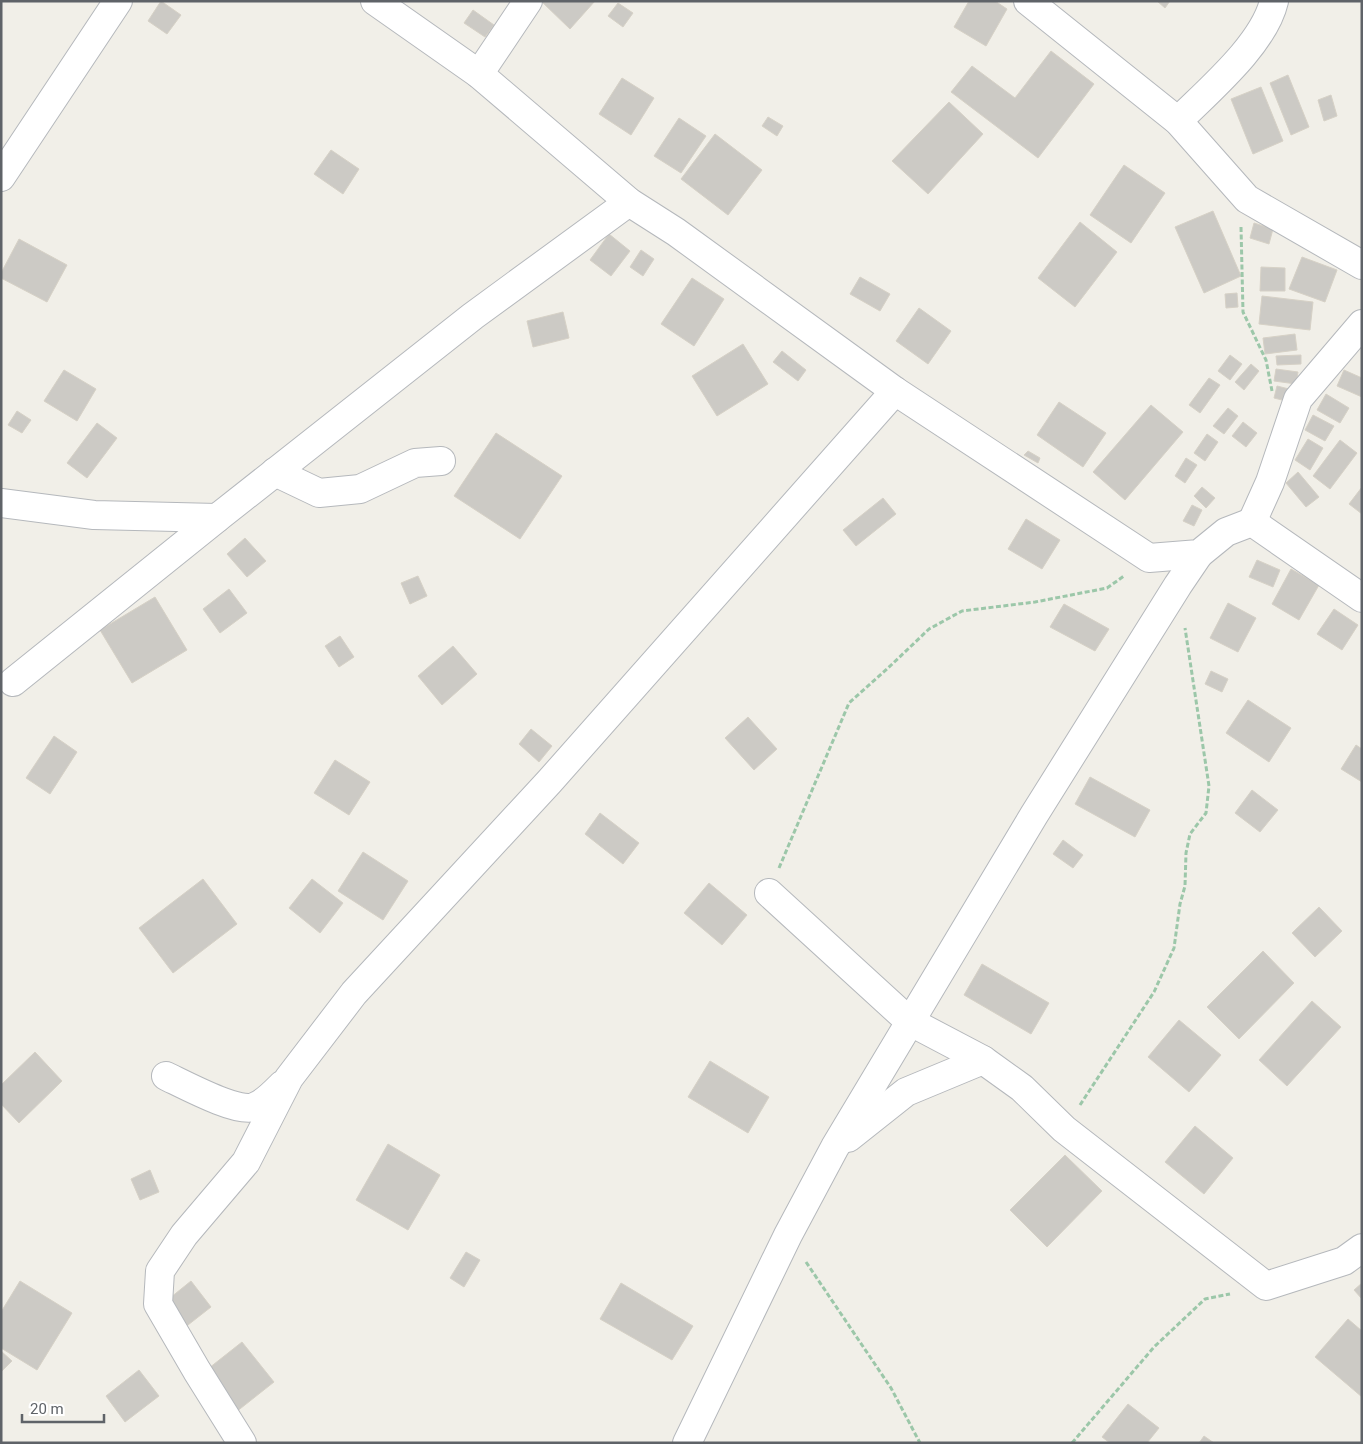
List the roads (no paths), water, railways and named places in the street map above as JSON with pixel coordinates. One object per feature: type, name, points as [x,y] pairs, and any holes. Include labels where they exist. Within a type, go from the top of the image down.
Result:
[{"type":"street","points":[[1,176],[118,1]]},
{"type":"street","points":[[375,1],[479,74],[628,202],[676,232],[895,391],[1150,558],[1199,554]]},
{"type":"street","points":[[479,74],[528,1]]},
{"type":"street","points":[[1028,1],[1178,121],[1248,199],[1362,265]]},
{"type":"street","points":[[1178,121],[1251,48],[1272,12],[1274,1]]},
{"type":"street","points":[[13,682],[473,316],[628,202]]},
{"type":"street","points":[[687,1443],[788,1235],[835,1147],[888,1061],[909,1021],[1034,815],[1199,554],[1226,532],[1252,522],[1270,482],[1298,399],[1362,324]]},
{"type":"street","points":[[166,1076],[233,1106],[253,1108],[268,1099],[289,1078],[354,993],[549,782],[895,391]]},
{"type":"street","points":[[275,472],[319,493],[360,488],[414,463],[442,461]]},
{"type":"street","points":[[1,503],[94,515],[217,518]]},
{"type":"street","points":[[1252,522],[1362,598]]},
{"type":"street","points":[[769,893],[909,1021],[983,1060],[1022,1088],[1064,1129],[1266,1286],[1344,1260],[1362,1248]]},
{"type":"street","points":[[835,1147],[906,1092],[983,1060]]},
{"type":"street","points":[[242,1443],[196,1371],[158,1304],[160,1271],[184,1235],[246,1162],[289,1078]]}]
